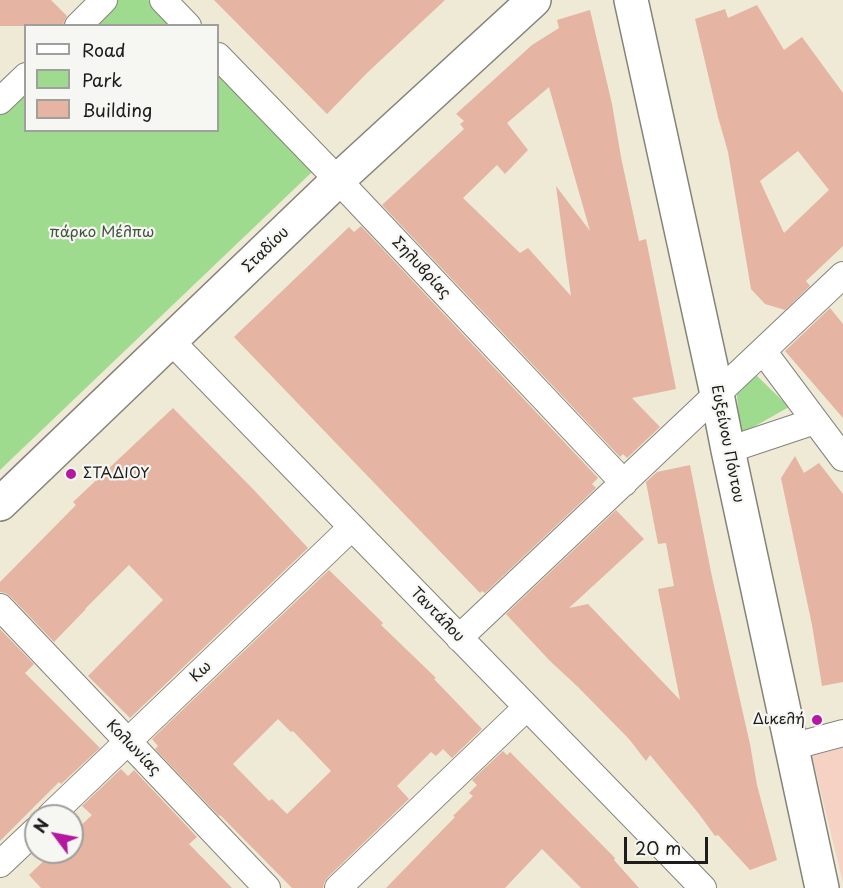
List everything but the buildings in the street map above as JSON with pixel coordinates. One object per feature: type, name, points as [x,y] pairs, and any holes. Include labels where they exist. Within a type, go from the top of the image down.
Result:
[{"type":"street","points":[[80,24],[104,0]]},
{"type":"street","points":[[163,0],[186,24]]},
{"type":"street","name":"Σταδίου","points":[[0,504],[338,180],[534,0]]},
{"type":"street","name":"Ευξείνου Πόντου","points":[[631,0],[822,888]]},
{"type":"street","name":"Σηλυβρίας","points":[[219,57],[624,483]]},
{"type":"street","points":[[0,101],[24,78]]},
{"type":"street","points":[[459,638],[843,275]]},
{"type":"street","name":"Ταντάλου","points":[[171,341],[703,888]]},
{"type":"street","points":[[763,351],[843,458]]},
{"type":"street","points":[[728,450],[815,422]]},
{"type":"street","name":"Κω","points":[[63,804],[352,528]]},
{"type":"street","name":"Κολωνίας","points":[[0,607],[267,888]]},
{"type":"street","points":[[338,888],[527,707]]},
{"type":"street","points":[[791,747],[843,733]]},
{"type":"street","points":[[0,864],[24,841]]},
{"type":"shaded area","points":[[843,747],[843,883],[812,756]]},
{"type":"green space","points":[[116,0],[148,0],[171,24],[91,24]]},
{"type":"green space","name":"πάρκο Μέλπω","points":[[219,74],[312,172],[0,470],[0,110],[24,87],[24,132],[219,132]]},
{"type":"green space","points":[[755,374],[789,407],[741,434],[736,388]]},
{"type":"place","name":"ΣΤΑΔΙΟΥ","points":[[71,474]]},
{"type":"place","name":"Δικελή","points":[[817,720]]}]
